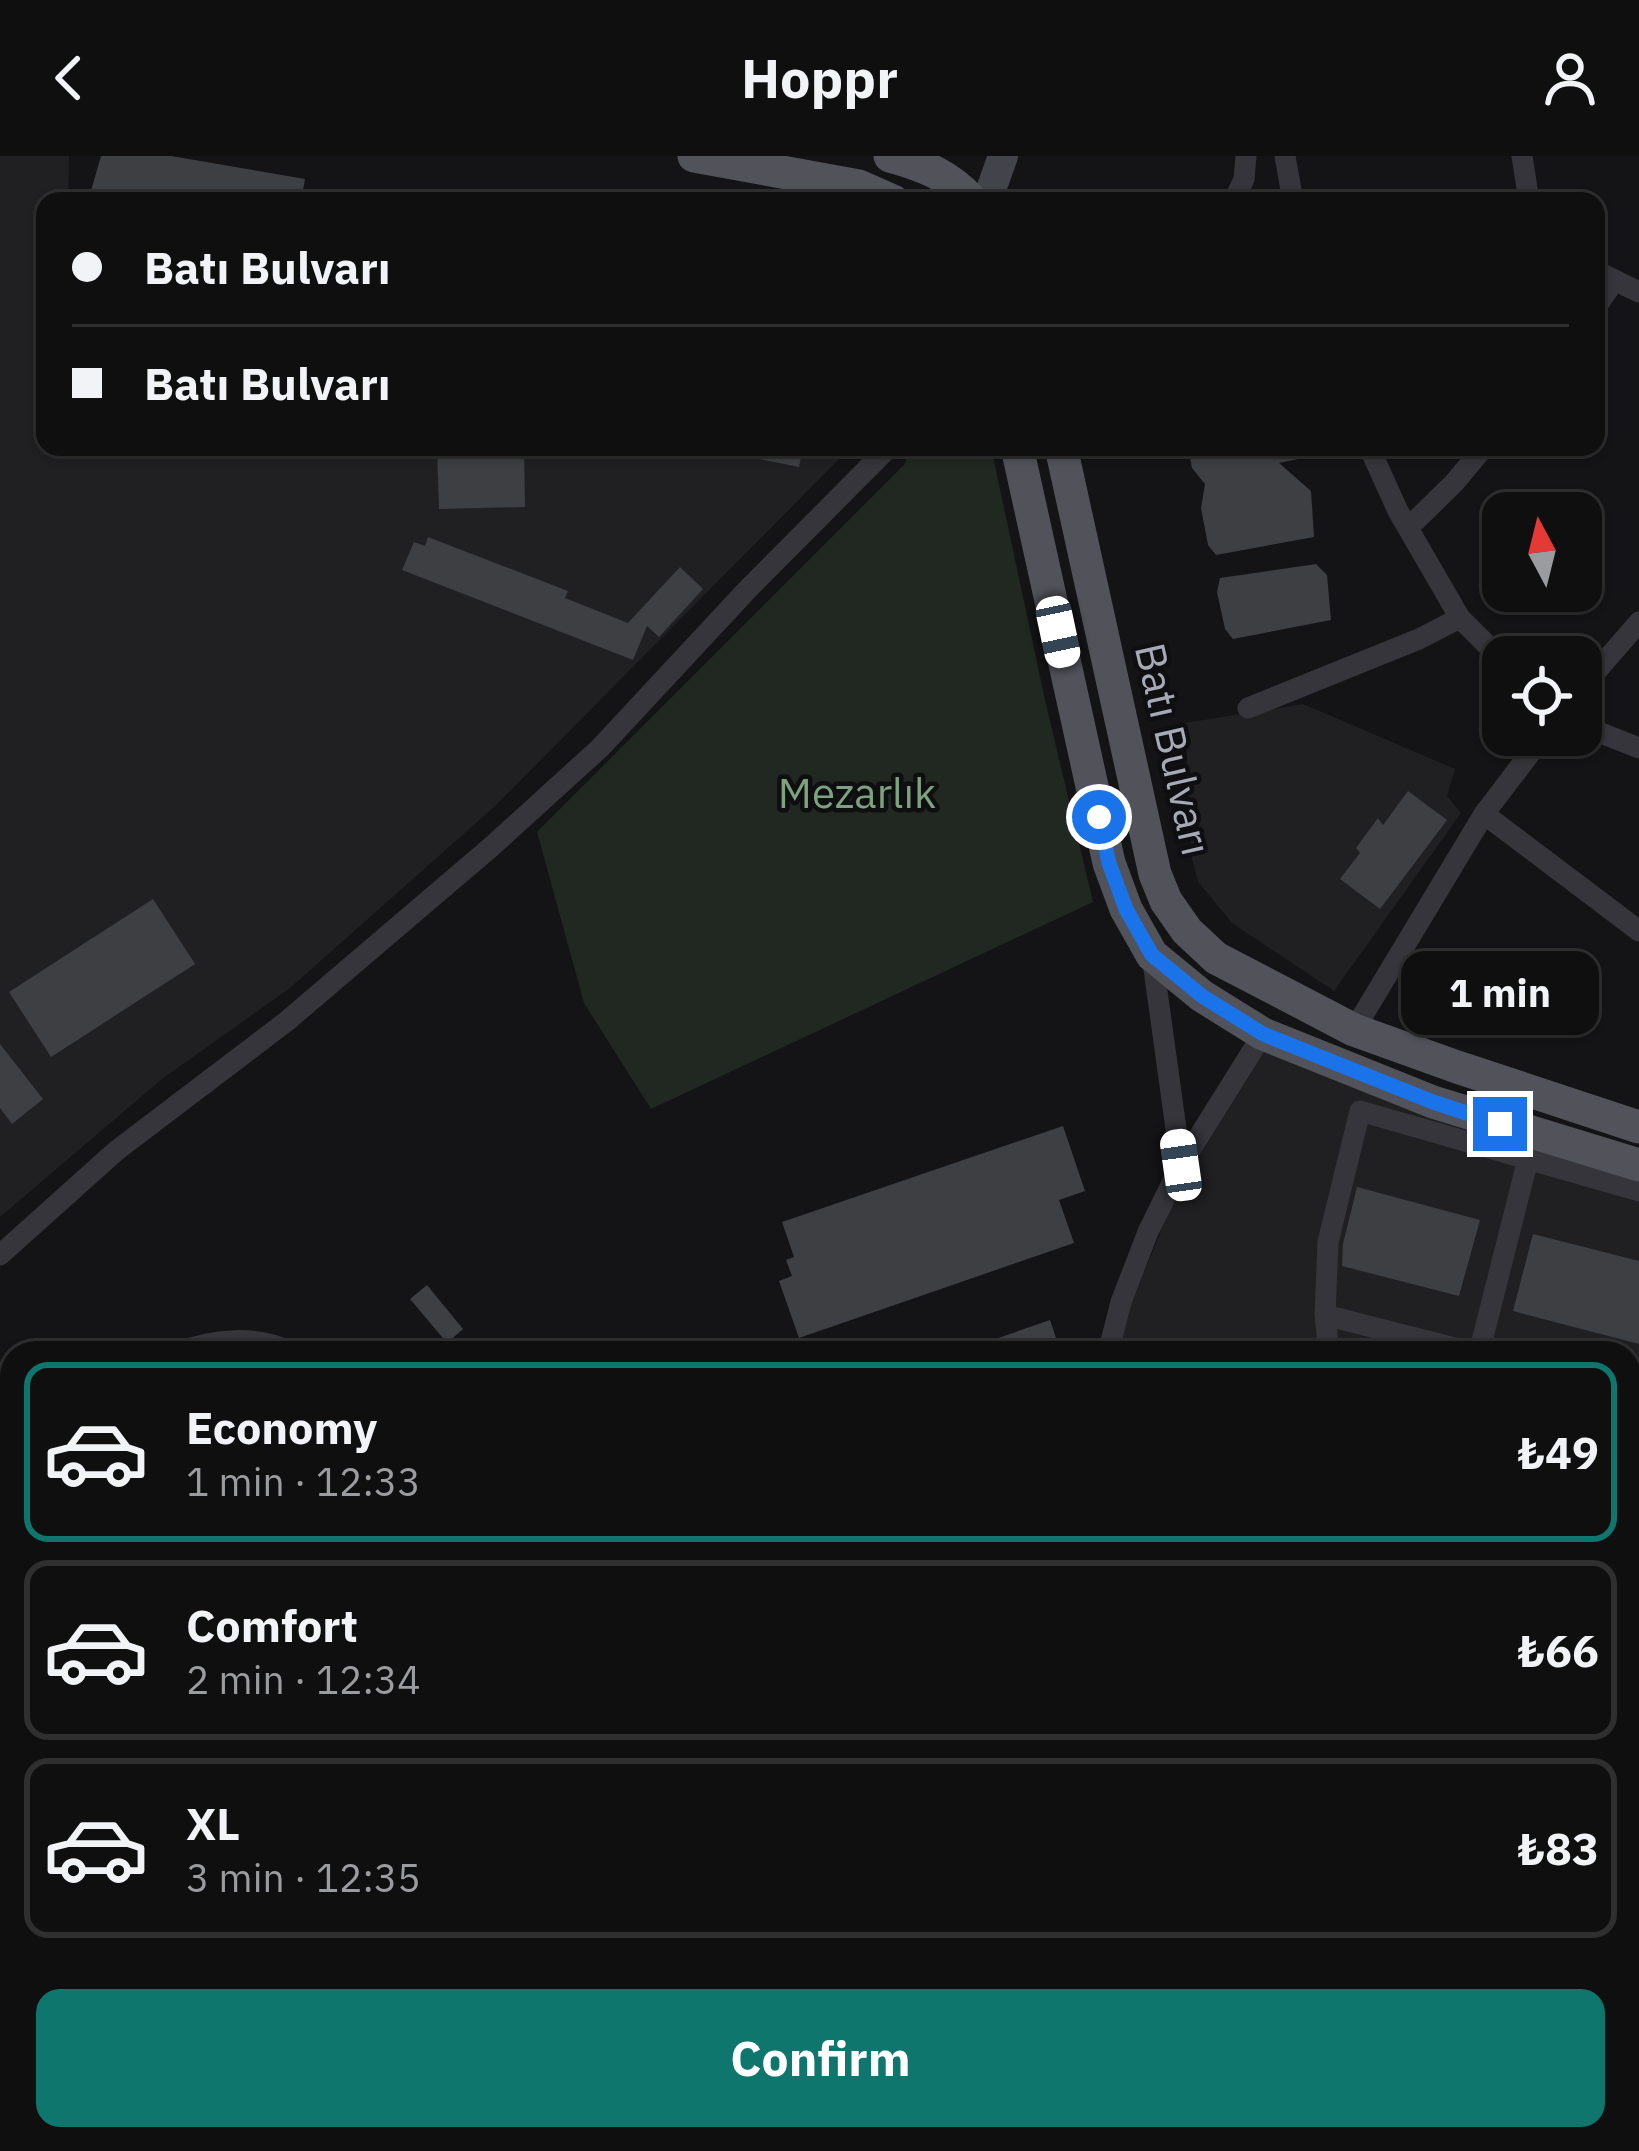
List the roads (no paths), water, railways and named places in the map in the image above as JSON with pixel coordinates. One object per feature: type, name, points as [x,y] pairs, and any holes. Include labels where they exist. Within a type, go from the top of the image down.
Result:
[{"type":"main road","points":[[694,156],[873,192]]},
{"type":"main road","points":[[990,192],[1003,156]]},
{"type":"main road","points":[[901,157],[952,180],[963,192]]},
{"type":"main road","name":"Batı Bulvarı","points":[[1019,456],[1109,863],[1126,909],[1152,955],[1202,996],[1263,1034],[1433,1102],[1639,1165]]},
{"type":"main road","name":"Batı Bulvarı","points":[[1062,456],[1152,860],[1166,901],[1187,932],[1216,958],[1354,1030],[1639,1127]]},
{"type":"street","points":[[1238,192],[1246,156]]},
{"type":"street","points":[[1285,156],[1291,192]]},
{"type":"street","points":[[1522,156],[1528,192]]},
{"type":"street","points":[[1606,276],[1639,292]]},
{"type":"street","points":[[0,1255],[116,1151],[287,1021],[554,791],[880,456]]},
{"type":"street","points":[[1375,456],[1408,528],[1460,618],[1482,640]]},
{"type":"street","points":[[1408,528],[1476,456]]},
{"type":"street","points":[[1248,708],[1460,618]]},
{"type":"street","points":[[1602,665],[1639,622]]},
{"type":"street","points":[[1602,733],[1639,748]]},
{"type":"street","points":[[1354,1030],[1484,814],[1528,756]]},
{"type":"street","points":[[1484,814],[1639,931]]},
{"type":"street","points":[[1152,955],[1181,1165]]},
{"type":"street","points":[[1111,1341],[1148,1232],[1181,1165],[1263,1034]]},
{"type":"street","points":[[1328,1341],[1328,1242],[1360,1111],[1639,1190]]},
{"type":"street","points":[[1480,1341],[1528,1159]]},
{"type":"street","points":[[1325,1315],[1429,1341]]},
{"type":"park label","name":"Mezarlık","points":[[857,792]]}]
